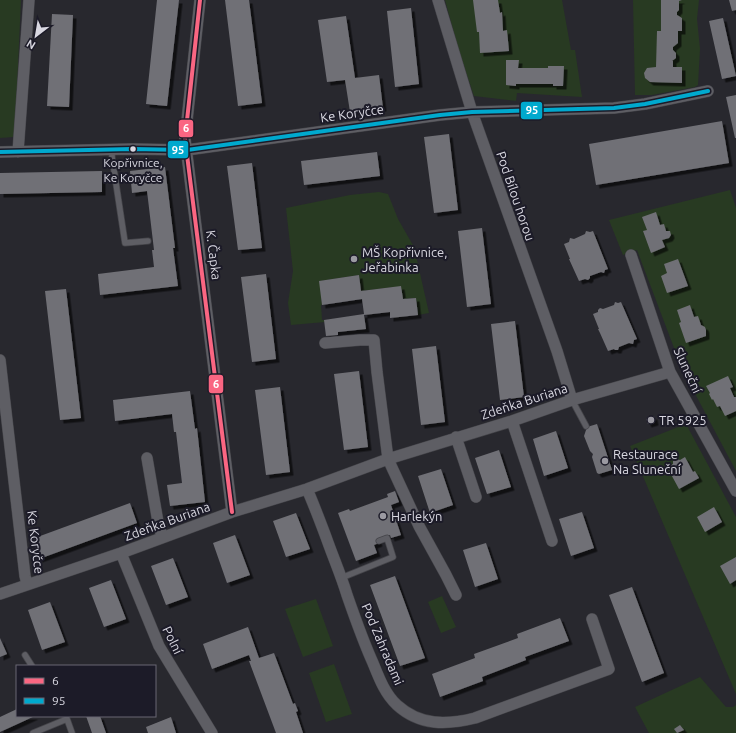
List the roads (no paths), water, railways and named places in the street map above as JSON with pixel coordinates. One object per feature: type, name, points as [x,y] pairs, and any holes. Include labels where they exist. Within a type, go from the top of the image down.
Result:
[{"type":"street","points":[[18,152],[29,0]]},
{"type":"street","name":"K. Čapka","points":[[200,0],[185,139],[232,512]]},
{"type":"street","name":"Pod Bílou horou","points":[[438,0],[472,112],[557,351],[572,400]]},
{"type":"street","name":"Ke Koryčce","points":[[0,152],[112,149],[187,150],[432,116],[472,112],[614,108],[645,104],[708,91]]},
{"type":"street","name":"Sluneční","points":[[630,255],[670,372],[736,490]]},
{"type":"street","points":[[325,344],[374,340],[388,459],[419,526],[456,595]]},
{"type":"street","name":"Ke Koryčce","points":[[0,360],[27,584]]},
{"type":"street","name":"Zdeňka Buriana","points":[[0,594],[122,553],[232,512],[307,489],[388,459],[512,421],[572,400],[670,372]]},
{"type":"street","points":[[512,421],[552,541]]},
{"type":"street","points":[[456,437],[476,497]]},
{"type":"street","points":[[147,458],[159,528],[163,537]]},
{"type":"street","name":"Pod Zahradami","points":[[307,489],[362,637],[382,684],[391,698],[410,714],[425,720],[439,723],[457,723],[475,718],[609,669],[592,619]]},
{"type":"street","name":"Polní","points":[[122,553],[159,646],[212,733]]},
{"type":"lane","points":[[112,149],[125,243],[148,241]]},
{"type":"lane","points":[[572,400],[586,426]]},
{"type":"lane","points":[[341,578],[393,557],[387,538],[379,541]]},
{"type":"lane","points":[[25,655],[31,665]]},
{"type":"lane","points":[[33,733],[67,717],[72,733]]},
{"type":"place","name":"Kopřivnice, Ke Koryčce","points":[[133,149]]},
{"type":"place","name":"MŠ Kopřivnice, Jeřabinka","points":[[354,259]]},
{"type":"place","name":"TR 5925","points":[[651,420]]},
{"type":"place","name":"Restaurace Na Sluneční","points":[[605,461]]},
{"type":"place","name":"Harlekýn","points":[[383,516]]}]
